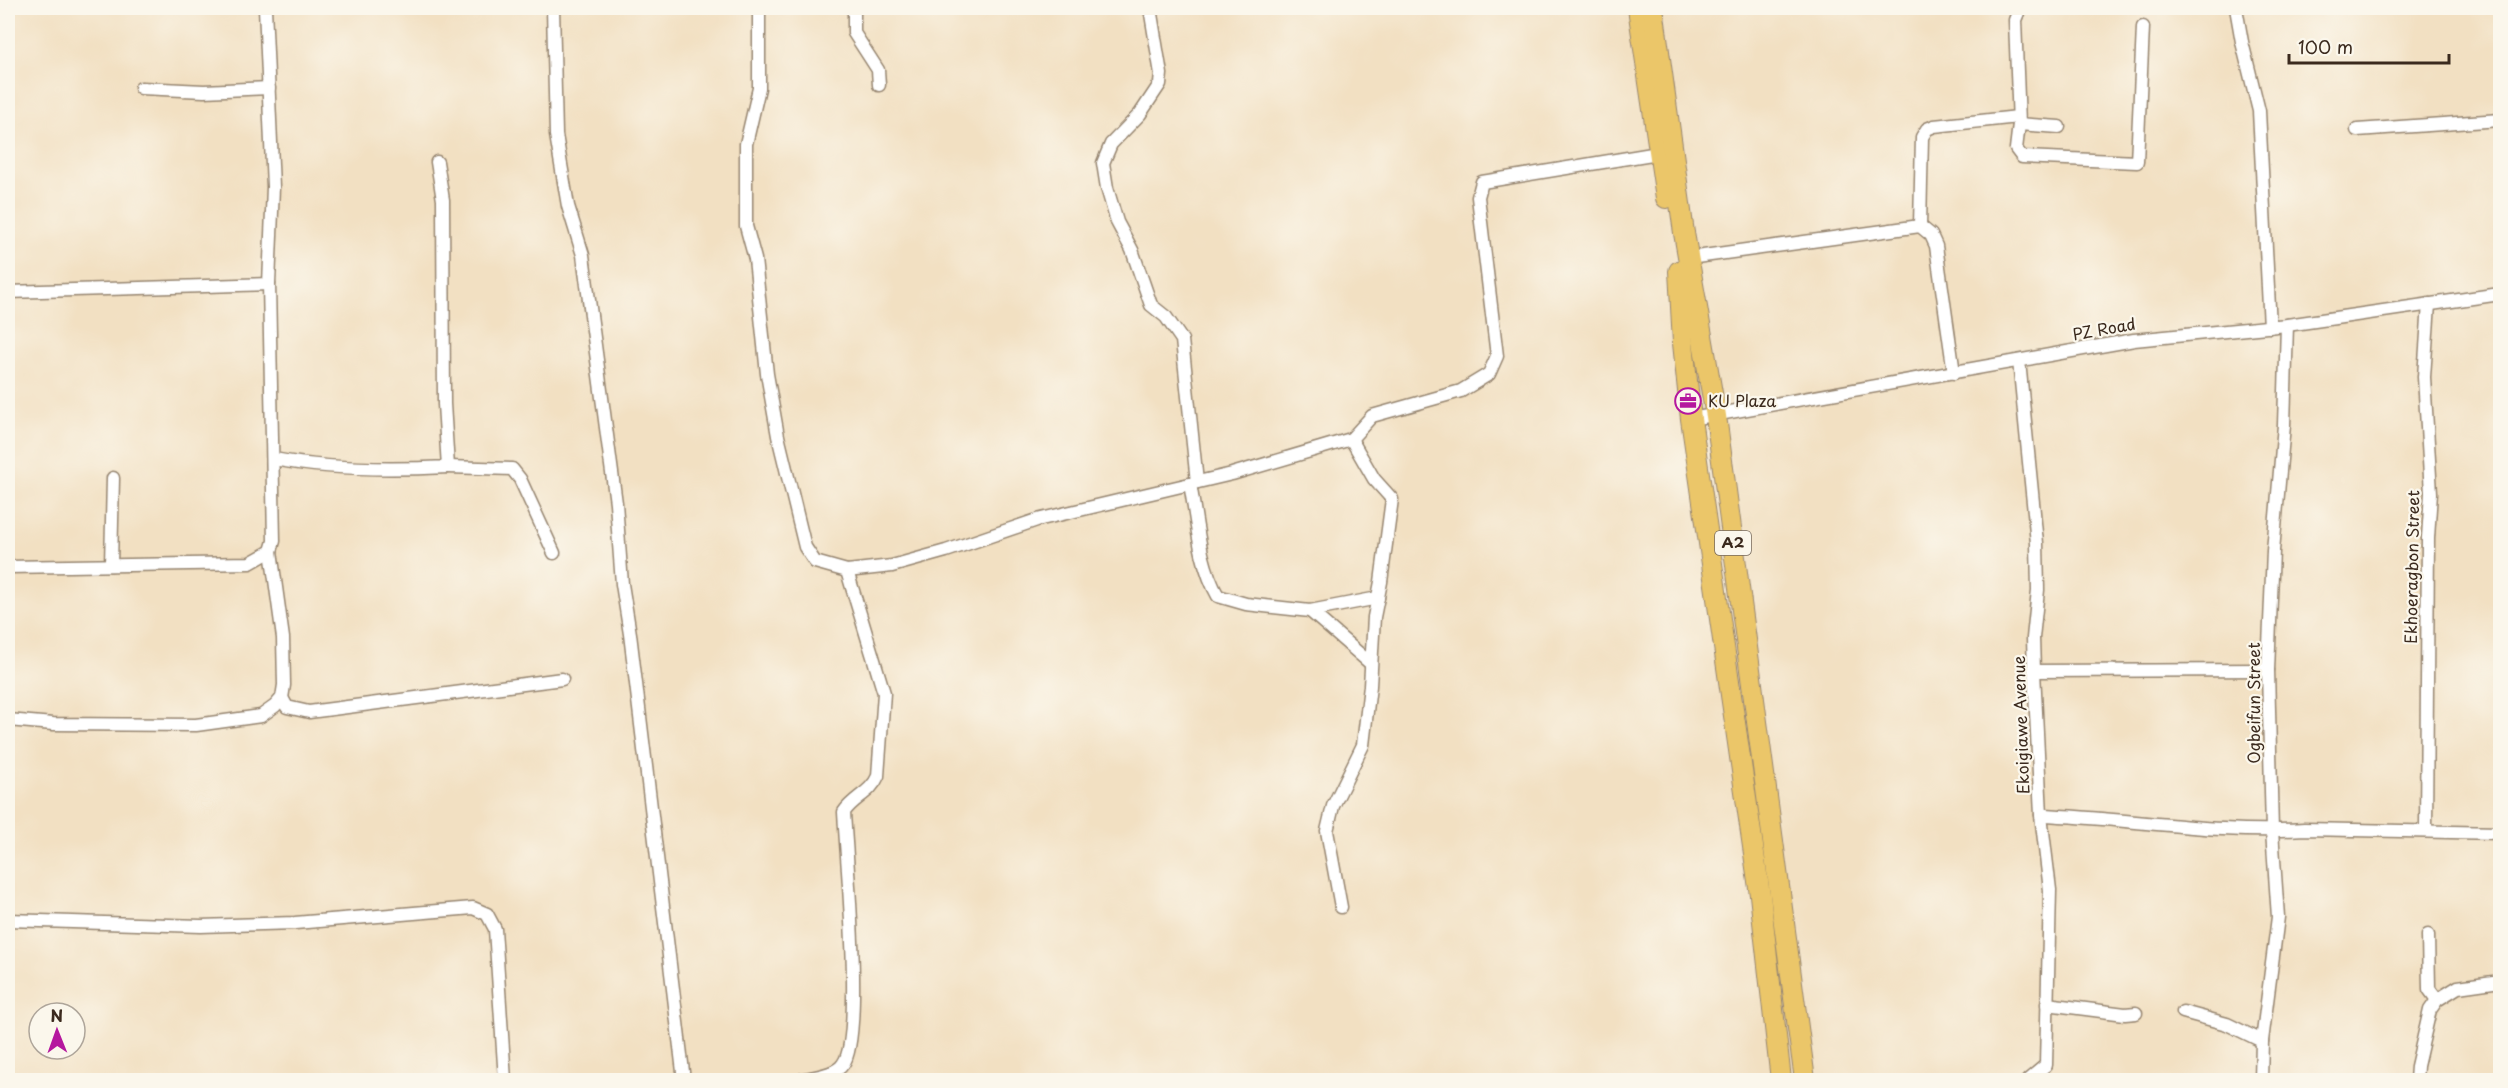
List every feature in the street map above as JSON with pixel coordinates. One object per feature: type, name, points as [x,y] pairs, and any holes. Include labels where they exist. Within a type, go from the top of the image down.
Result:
[{"type":"highway","name":"A2","points":[[1638,8],[1658,153],[1681,284],[1683,343],[1692,419],[1760,895],[1781,1080]]},
{"type":"highway","name":"A2","points":[[1653,8],[1689,258],[1716,416],[1805,1080]]},
{"type":"street","points":[[8,720],[52,724],[196,725],[261,716],[282,698],[283,638],[271,551],[274,541],[274,459],[268,284],[273,187],[265,8]]},
{"type":"street","points":[[553,8],[556,135],[568,206],[583,255],[616,503],[622,584],[632,646],[684,1080]]},
{"type":"street","points":[[759,8],[759,88],[746,144],[746,226],[755,259],[767,374],[778,436],[805,547],[815,562],[847,571],[892,566],[946,551],[1037,520],[1194,483],[1351,439],[1372,417],[1461,391],[1489,374],[1497,356],[1478,197],[1482,182],[1658,153]]},
{"type":"street","points":[[854,8],[854,33],[878,70],[879,86]]},
{"type":"street","points":[[1150,8],[1161,74],[1160,84],[1140,114],[1111,144],[1103,163],[1107,188],[1117,222],[1132,250],[1151,305],[1166,316],[1182,340],[1194,483],[1205,564],[1210,581],[1218,596],[1246,604],[1310,611],[1378,598]]},
{"type":"street","points":[[2020,8],[2015,20],[2018,121],[2016,149],[2022,157],[2137,162],[2143,27]]},
{"type":"street","points":[[2236,8],[2241,42],[2259,111],[2270,327]]},
{"type":"street","points":[[141,88],[204,91],[269,88]]},
{"type":"street","points":[[2357,129],[2500,120]]},
{"type":"street","points":[[1920,226],[1922,137],[1927,129],[1934,126],[2018,121],[2059,128]]},
{"type":"street","points":[[437,162],[443,200],[444,404],[448,467]]},
{"type":"street","points":[[1689,258],[1920,226],[1931,235],[1936,246],[1954,373]]},
{"type":"street","points":[[8,292],[268,284]]},
{"type":"street","name":"PZ Road","points":[[1692,419],[2134,340],[2287,325],[2500,294]]},
{"type":"street","name":"Ekhoeragbon Street","points":[[2426,830],[2428,538],[2431,493],[2424,377],[2429,304]]},
{"type":"street","name":"Ogbeifun Street","points":[[2261,1080],[2262,1041],[2278,917],[2272,831],[2268,670],[2273,551],[2284,425],[2287,325]]},
{"type":"street","name":"Ekoigiawe Avenue","points":[[2019,361],[2037,543],[2038,590],[2033,638],[2034,671],[2041,815],[2050,890],[2046,1065],[2028,1080]]},
{"type":"street","points":[[1341,907],[1327,831],[1333,806],[1363,745],[1370,686],[1374,617],[1392,499],[1374,479],[1351,439]]},
{"type":"street","points":[[274,459],[313,466],[512,469],[520,479],[554,553]]},
{"type":"street","points":[[111,565],[113,478]]},
{"type":"street","points":[[8,567],[250,563],[263,558],[271,551]]},
{"type":"street","points":[[801,1080],[831,1072],[843,1065],[850,1048],[853,968],[844,812],[849,803],[873,787],[878,776],[884,693],[847,571]]},
{"type":"street","points":[[1310,611],[1370,663]]},
{"type":"street","points":[[2034,671],[2268,670]]},
{"type":"street","points":[[282,698],[287,707],[309,712],[562,679]]},
{"type":"street","points":[[2041,815],[2085,816],[2272,831],[2426,830],[2500,833]]},
{"type":"street","points":[[8,920],[201,926],[295,923],[473,909],[487,914],[495,929],[505,1080]]},
{"type":"street","points":[[2428,935],[2429,989],[2436,1000]]},
{"type":"street","points":[[2416,1080],[2417,1066],[2430,1011],[2436,1000],[2458,987],[2500,981]]},
{"type":"street","points":[[2047,1004],[2136,1014]]},
{"type":"street","points":[[2183,1012],[2227,1024],[2262,1041]]},
{"type":"place","name":"KU Plaza","points":[[1688,401]]}]
